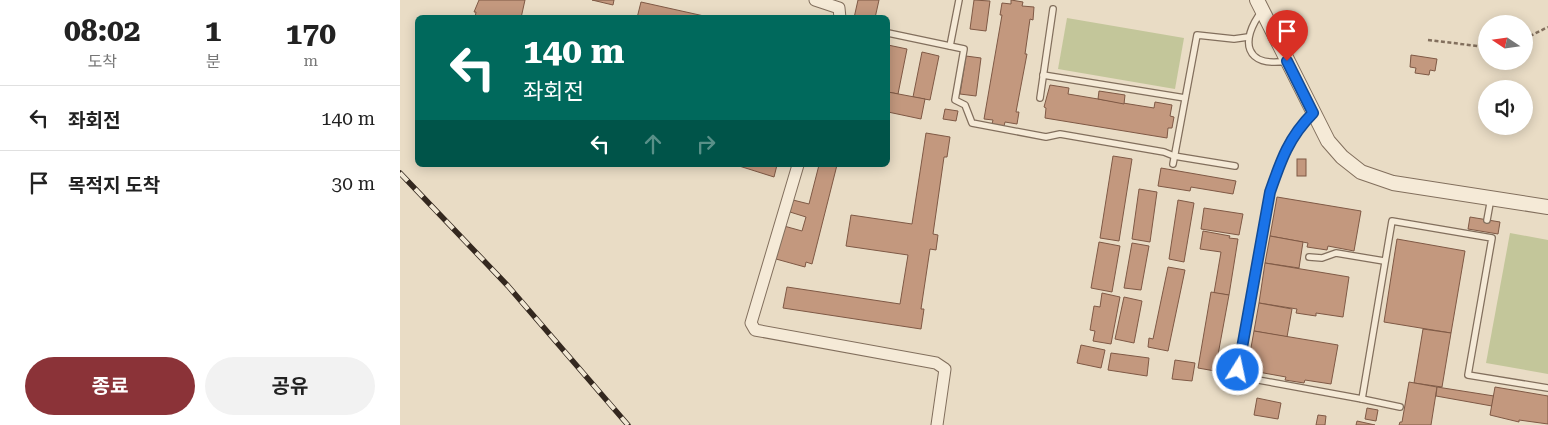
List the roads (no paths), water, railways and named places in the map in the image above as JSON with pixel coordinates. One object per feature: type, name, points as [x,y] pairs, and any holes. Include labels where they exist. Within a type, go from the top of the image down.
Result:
[{"type":"street","points":[[815,0],[839,8],[840,15]]},
{"type":"street","points":[[1259,6],[1328,141],[1342,157],[1361,172],[1393,183],[1548,207]]},
{"type":"street","points":[[797,167],[750,323],[755,330],[936,363],[945,369],[936,425]]},
{"type":"lane","points":[[950,46],[959,0]]},
{"type":"lane","points":[[1259,6],[1248,37],[1252,54],[1260,61],[1271,64],[1287,61]]},
{"type":"lane","points":[[1040,98],[1053,9]]},
{"type":"lane","points":[[890,33],[964,49],[955,100],[965,106],[972,123],[1046,137],[1060,134],[1079,137],[1235,166]]},
{"type":"lane","points":[[1173,164],[1197,35],[1234,39],[1248,37]]},
{"type":"lane","points":[[1043,75],[1185,98]]},
{"type":"lane","points":[[1313,113],[1296,130],[1279,165],[1270,192],[1238,370],[1242,377],[1400,407]]},
{"type":"lane","points":[[1487,220],[1491,198]]},
{"type":"lane","points":[[1362,399],[1392,221],[1484,235],[1492,238],[1468,375],[1548,388]]},
{"type":"lane","points":[[1309,257],[1322,258],[1336,253],[1384,261]]},
{"type":"railway","points":[[400,173],[508,286],[628,425]]}]
